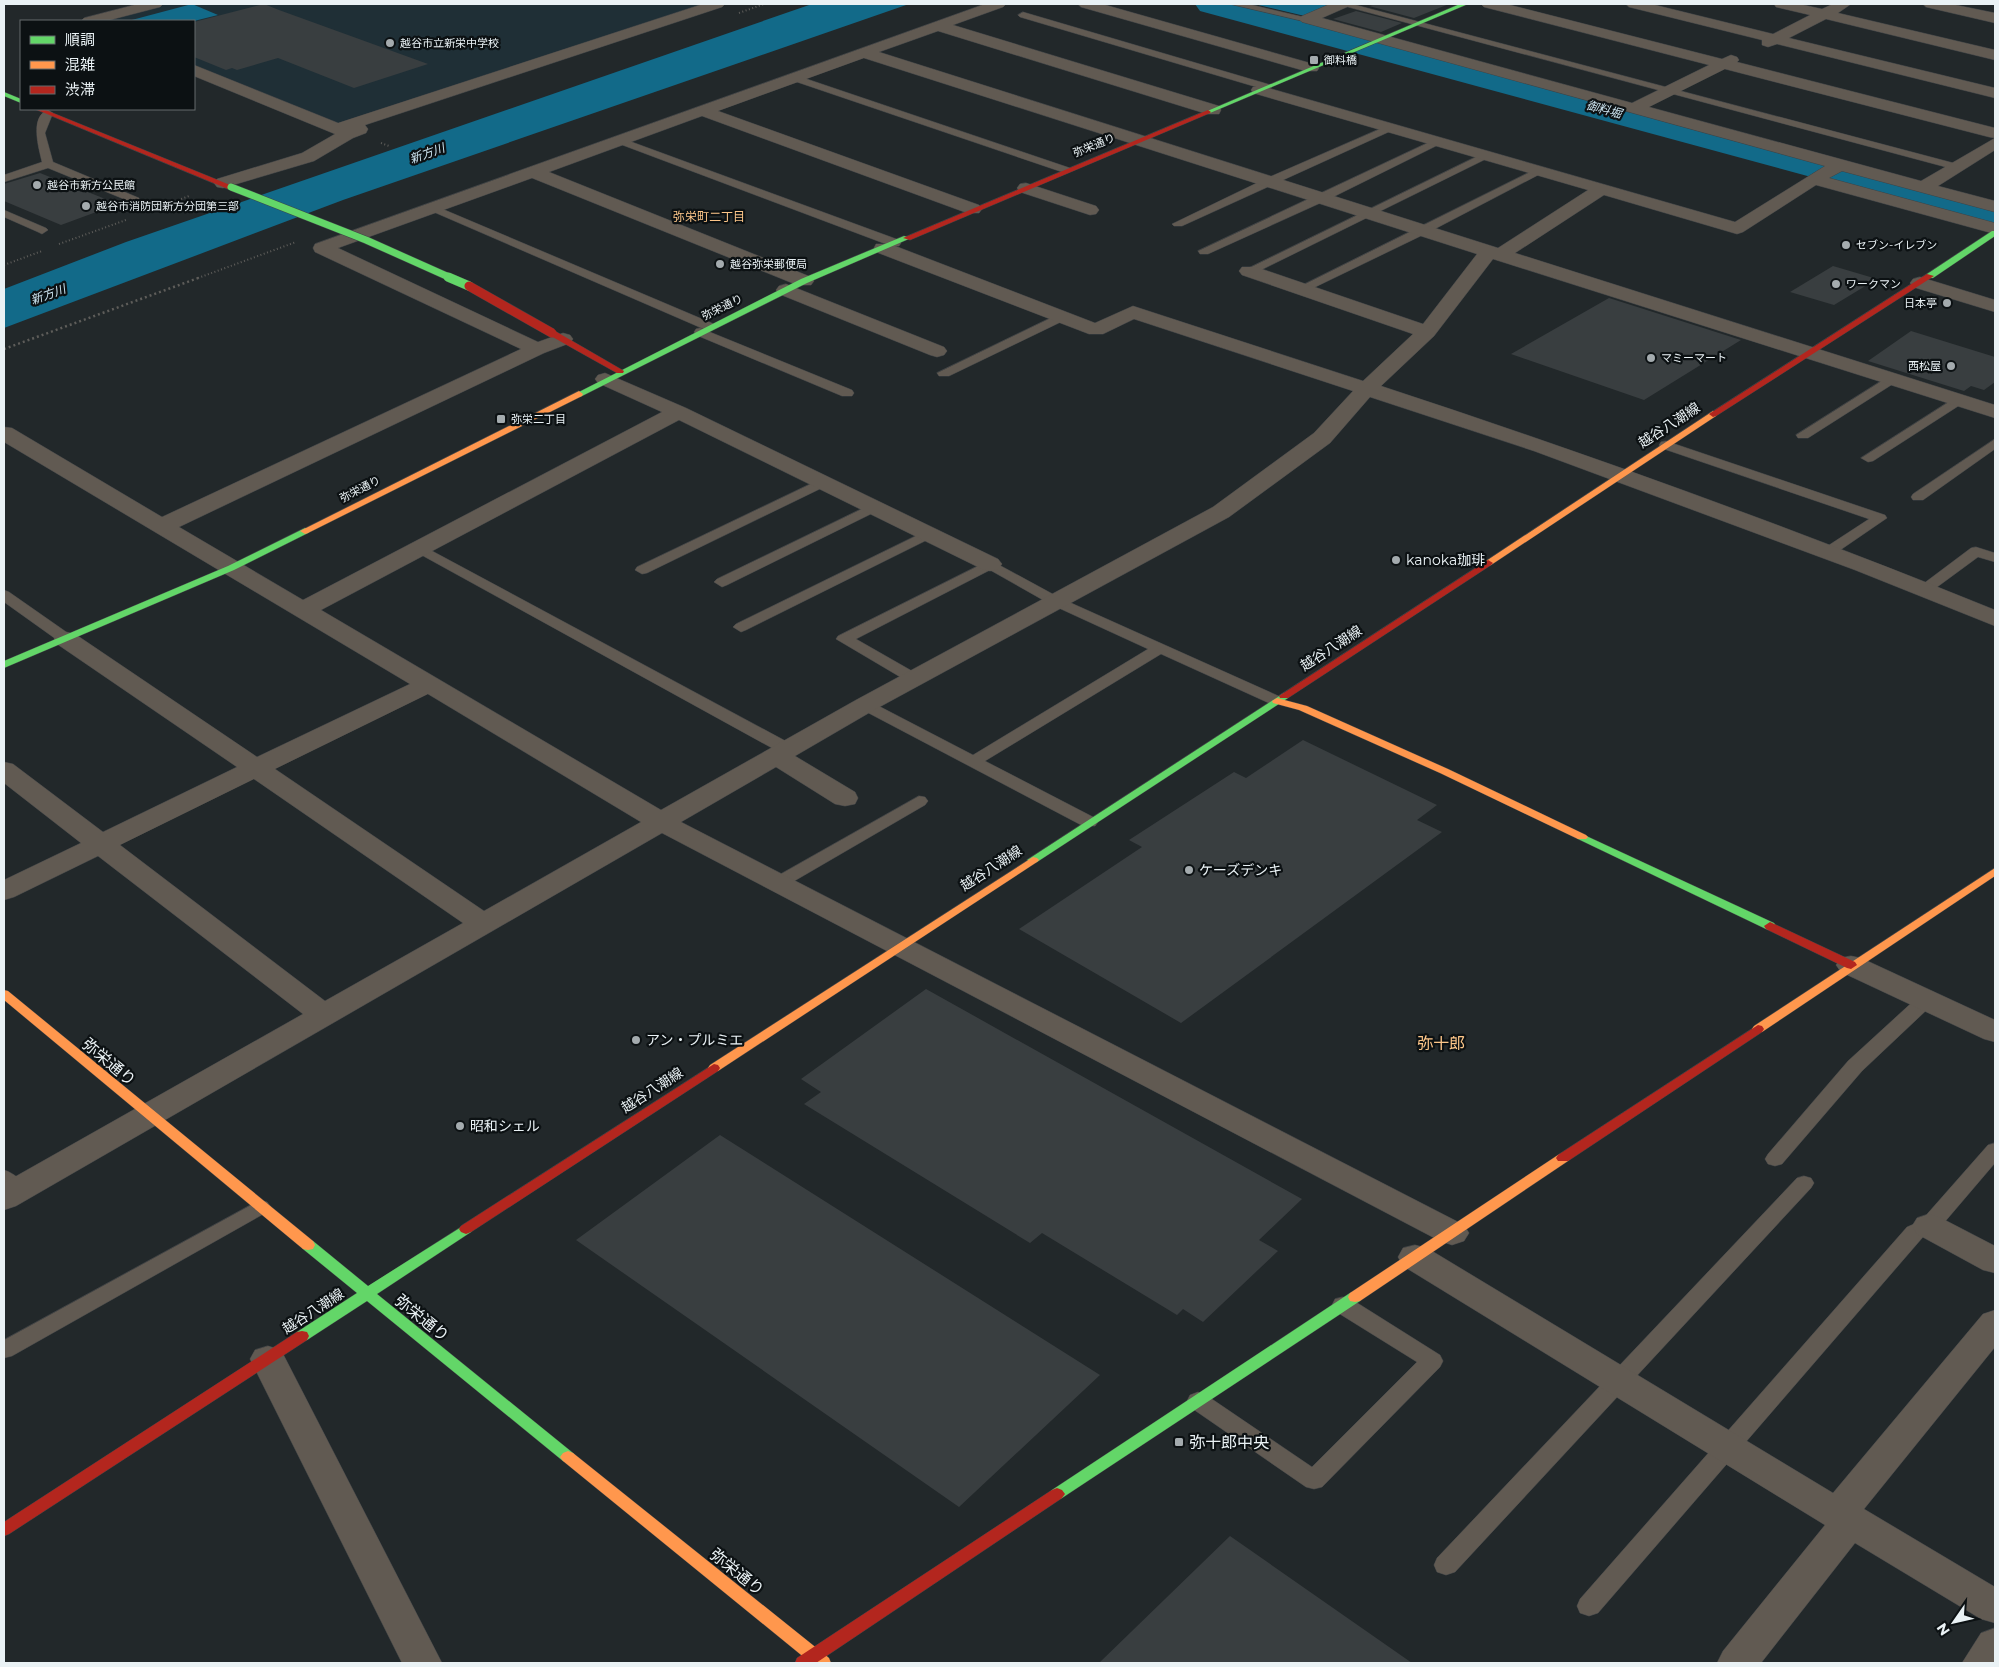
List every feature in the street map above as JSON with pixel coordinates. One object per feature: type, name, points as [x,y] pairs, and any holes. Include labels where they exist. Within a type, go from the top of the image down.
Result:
[{"type":"street","points":[[93,20],[155,4]]},
{"type":"street","points":[[195,70],[337,129],[717,4]]},
{"type":"street","points":[[537,349],[322,248],[998,4]]},
{"type":"street","points":[[1086,4],[1312,68]]},
{"type":"street","points":[[1307,19],[1341,4]]},
{"type":"street","name":"弥栄通り","points":[[4,665],[231,568],[804,281],[1465,4]]},
{"type":"street","points":[[1489,4],[1995,133]]},
{"type":"street","points":[[1634,4],[1995,92]]},
{"type":"street","points":[[1781,4],[1995,54]]},
{"type":"street","points":[[1635,108],[1844,4]]},
{"type":"street","points":[[1931,4],[1995,18]]},
{"type":"street","points":[[1307,19],[1635,108],[1838,166],[1995,207]]},
{"type":"street","points":[[939,26],[1213,110]]},
{"type":"street","points":[[864,52],[1958,400],[1993,409]]},
{"type":"street","points":[[1263,89],[1538,172],[1737,228],[1815,178],[1838,166]]},
{"type":"street","points":[[4,94],[20,101]]},
{"type":"street","points":[[227,185],[308,157],[347,134],[408,113],[435,97]]},
{"type":"street","points":[[43,111],[336,228],[446,275],[496,300],[558,336],[613,375],[679,412],[990,564]]},
{"type":"street","points":[[703,112],[973,210]]},
{"type":"street","points":[[1923,188],[1995,143]]},
{"type":"street","points":[[533,172],[804,281]]},
{"type":"street","points":[[1815,178],[1995,229]]},
{"type":"street","points":[[1026,188],[1090,210]]},
{"type":"street","points":[[8,1188],[148,1115],[865,705],[1221,512],[1322,438],[1366,389],[1427,332],[1495,253],[1602,189]]},
{"type":"street","name":"越谷八潮線","points":[[4,1530],[1277,701],[1808,352],[1920,284],[1995,233]]},
{"type":"street","points":[[889,246],[1096,330],[1133,312],[1542,446],[1828,552],[1995,620]]},
{"type":"street","points":[[1249,271],[1427,332]]},
{"type":"street","points":[[1920,284],[1995,306]]},
{"type":"street","points":[[786,290],[937,352]]},
{"type":"street","points":[[162,526],[537,349],[558,336]]},
{"type":"street","points":[[303,610],[679,412]]},
{"type":"street","points":[[4,433],[661,822],[1452,1233]]},
{"type":"street","points":[[4,456],[27,447]]},
{"type":"street","points":[[66,639],[482,923]]},
{"type":"street","points":[[4,891],[427,685]]},
{"type":"street","points":[[1277,701],[1303,708],[1444,771],[1995,1032]]},
{"type":"street","points":[[782,753],[845,798]]},
{"type":"street","points":[[4,770],[323,1014]]},
{"type":"street","points":[[803,1663],[1452,1233],[1851,964],[1995,871]]},
{"type":"street","name":"弥栄通り","points":[[4,994],[148,1115],[367,1294],[823,1663]]},
{"type":"street","points":[[1929,1226],[1995,1261]]},
{"type":"street","points":[[1415,1257],[1726,1448],[1845,1516],[1995,1607]]},
{"type":"street","points":[[1737,1663],[1845,1516],[1995,1323]]},
{"type":"street","points":[[268,1359],[422,1663]]},
{"type":"street","points":[[1982,1663],[1995,1645]]},
{"type":"lane","points":[[1235,4],[1307,19]]},
{"type":"lane","points":[[1341,4],[1957,167]]},
{"type":"lane","points":[[1023,15],[1263,89]]},
{"type":"lane","points":[[796,78],[1066,170]]},
{"type":"lane","points":[[43,111],[40,133],[48,164]]},
{"type":"lane","points":[[1178,224],[1389,128]]},
{"type":"lane","points":[[621,141],[889,246]]},
{"type":"lane","points":[[1204,251],[1323,198],[1436,142]]},
{"type":"lane","points":[[1249,271],[1484,156]]},
{"type":"lane","points":[[4,179],[48,164],[135,200]]},
{"type":"lane","points":[[1301,289],[1424,230],[1538,172]]},
{"type":"lane","points":[[432,208],[847,393]]},
{"type":"lane","points":[[4,213],[42,230]]},
{"type":"lane","points":[[944,373],[1061,317]]},
{"type":"lane","points":[[1802,435],[1891,378]]},
{"type":"lane","points":[[1868,458],[1958,400]]},
{"type":"lane","points":[[1918,496],[1995,443]]},
{"type":"lane","points":[[1666,445],[1880,518],[1828,552]]},
{"type":"lane","points":[[642,570],[823,482]]},
{"type":"lane","points":[[722,582],[874,507]]},
{"type":"lane","points":[[741,627],[928,534]]},
{"type":"lane","points":[[420,549],[782,753]]},
{"type":"lane","points":[[1924,590],[1976,551],[1995,558]]},
{"type":"lane","points":[[914,678],[844,639],[990,564],[1055,601],[1277,701]]},
{"type":"lane","points":[[4,595],[66,639]]},
{"type":"lane","points":[[974,761],[1160,648]]},
{"type":"lane","points":[[865,705],[1090,822]]},
{"type":"lane","points":[[778,883],[919,801]]},
{"type":"lane","points":[[1775,1159],[1855,1066],[1926,1000]]},
{"type":"lane","points":[[1588,1606],[1915,1232],[1929,1226],[1995,1150]]},
{"type":"lane","points":[[1446,1564],[1620,1382],[1804,1183]]},
{"type":"lane","points":[[4,1350],[260,1206]]},
{"type":"lane","points":[[1198,1401],[1314,1480],[1432,1361],[1343,1305]]},
{"type":"path","points":[[758,6],[764,4]]},
{"type":"path","points":[[148,211],[227,185]]},
{"type":"path","points":[[56,246],[129,218]]},
{"type":"path","points":[[4,349],[336,228]]},
{"type":"path","points":[[4,265],[47,249]]},
{"type":"shaded area","name":"越谷市立新栄中学校","points":[[163,4],[706,4],[338,125],[195,65],[195,20],[102,20]]},
{"type":"water","points":[[192,4],[218,15],[195,21],[132,20]]},
{"type":"water","name":"新方川","points":[[812,4],[909,4],[343,200],[4,328],[4,289],[126,242]]},
{"type":"water","points":[[1254,4],[1325,4],[1335,6],[1309,17]]},
{"type":"building","points":[[264,4],[428,64],[354,88],[278,58],[237,70],[232,68],[226,70],[195,57],[195,22]]},
{"type":"building","points":[[1376,4],[1449,4],[1414,18],[1369,6]]},
{"type":"building","points":[[1356,11],[1402,23],[1381,32],[1333,19]]},
{"type":"building","points":[[40,173],[118,204],[61,225],[4,201],[4,184]]},
{"type":"building","points":[[1833,266],[1877,279],[1834,305],[1790,292]]},
{"type":"building","points":[[1609,298],[1741,340],[1644,400],[1511,354]]},
{"type":"building","points":[[1911,331],[1995,357],[1995,382],[1984,390],[1971,386],[1964,391],[1868,361]]},
{"type":"building","points":[[1303,740],[1437,805],[1417,820],[1442,832],[1181,1023],[1019,929],[1142,847],[1129,840],[1234,772],[1246,778]]},
{"type":"building","points":[[926,989],[1302,1199],[1259,1240],[1278,1251],[1203,1322],[1183,1309],[1177,1315],[1042,1233],[1030,1243],[804,1104],[821,1092],[801,1079]]},
{"type":"building","points":[[720,1135],[1100,1375],[959,1507],[576,1240]]},
{"type":"building","points":[[1230,1536],[1412,1663],[1099,1663]]},
{"type":"waterway","name":"御料堀","points":[[1212,4],[1995,215]]},
{"type":"traffic: fast","points":[[1208,112],[1465,4]]},
{"type":"traffic: fast","points":[[4,94],[20,101]]},
{"type":"traffic: fast","points":[[231,187],[366,240],[469,286]]},
{"type":"traffic: fast","points":[[1930,276],[1995,233]]},
{"type":"traffic: fast","points":[[579,394],[804,281],[907,238]]},
{"type":"traffic: fast","points":[[4,665],[231,568],[305,531]]},
{"type":"traffic: fast","points":[[1033,860],[1284,696]]},
{"type":"traffic: fast","points":[[1582,837],[1770,926]]},
{"type":"traffic: fast","points":[[302,1336],[466,1229]]},
{"type":"traffic: fast","points":[[308,1245],[568,1457]]},
{"type":"traffic: fast","points":[[1057,1494],[1355,1297]]},
{"type":"traffic: slow","points":[[305,531],[579,394]]},
{"type":"traffic: slow","points":[[1488,563],[1713,414]]},
{"type":"traffic: slow","points":[[1277,701],[1303,708],[1444,771],[1582,837]]},
{"type":"traffic: slow","points":[[714,1068],[1033,860]]},
{"type":"traffic: slow","points":[[1758,1029],[1995,871]]},
{"type":"traffic: slow","points":[[4,994],[308,1245]]},
{"type":"traffic: slow","points":[[1355,1297],[1563,1158]]},
{"type":"traffic: slow","points":[[568,1457],[823,1663]]},
{"type":"traffic: jam","points":[[40,110],[231,187]]},
{"type":"traffic: jam","points":[[907,238],[1208,112]]},
{"type":"traffic: jam","points":[[1713,414],[1930,276]]},
{"type":"traffic: jam","points":[[469,286],[552,333]]},
{"type":"traffic: jam","points":[[552,333],[620,371]]},
{"type":"traffic: jam","points":[[1284,696],[1488,563]]},
{"type":"traffic: jam","points":[[1770,926],[1851,965]]},
{"type":"traffic: jam","points":[[1563,1158],[1758,1029]]},
{"type":"traffic: jam","points":[[466,1229],[714,1068]]},
{"type":"traffic: jam","points":[[4,1530],[302,1336]]},
{"type":"traffic: jam","points":[[803,1663],[1057,1494]]},
{"type":"place","name":"越谷市立新栄中学校","points":[[390,43]]},
{"type":"place","name":"御料橋","points":[[1314,60]]},
{"type":"place","name":"越谷市新方公民館","points":[[37,185]]},
{"type":"place","name":"越谷市消防団新方分団第三部","points":[[86,206]]},
{"type":"place","name":"セブン-イレブン","points":[[1846,245]]},
{"type":"place","name":"越谷弥栄郵便局","points":[[720,264]]},
{"type":"place","name":"ワークマン","points":[[1836,284]]},
{"type":"place","name":"日本亭","points":[[1947,303]]},
{"type":"place","name":"マミーマート","points":[[1651,358]]},
{"type":"place","name":"西松屋","points":[[1951,366]]},
{"type":"place","name":"弥栄二丁目","points":[[501,419]]},
{"type":"place","name":"kanoka珈琲","points":[[1396,560]]},
{"type":"place","name":"ケーズデンキ","points":[[1189,870]]},
{"type":"place","name":"アン・プルミエ","points":[[636,1040]]},
{"type":"place","name":"昭和シェル","points":[[460,1126]]},
{"type":"place","name":"弥十郎中央","points":[[1179,1442]]},
{"type":"district","name":"弥栄町二丁目","points":[[709,216]]},
{"type":"district","name":"弥十郎","points":[[1441,1043]]}]
